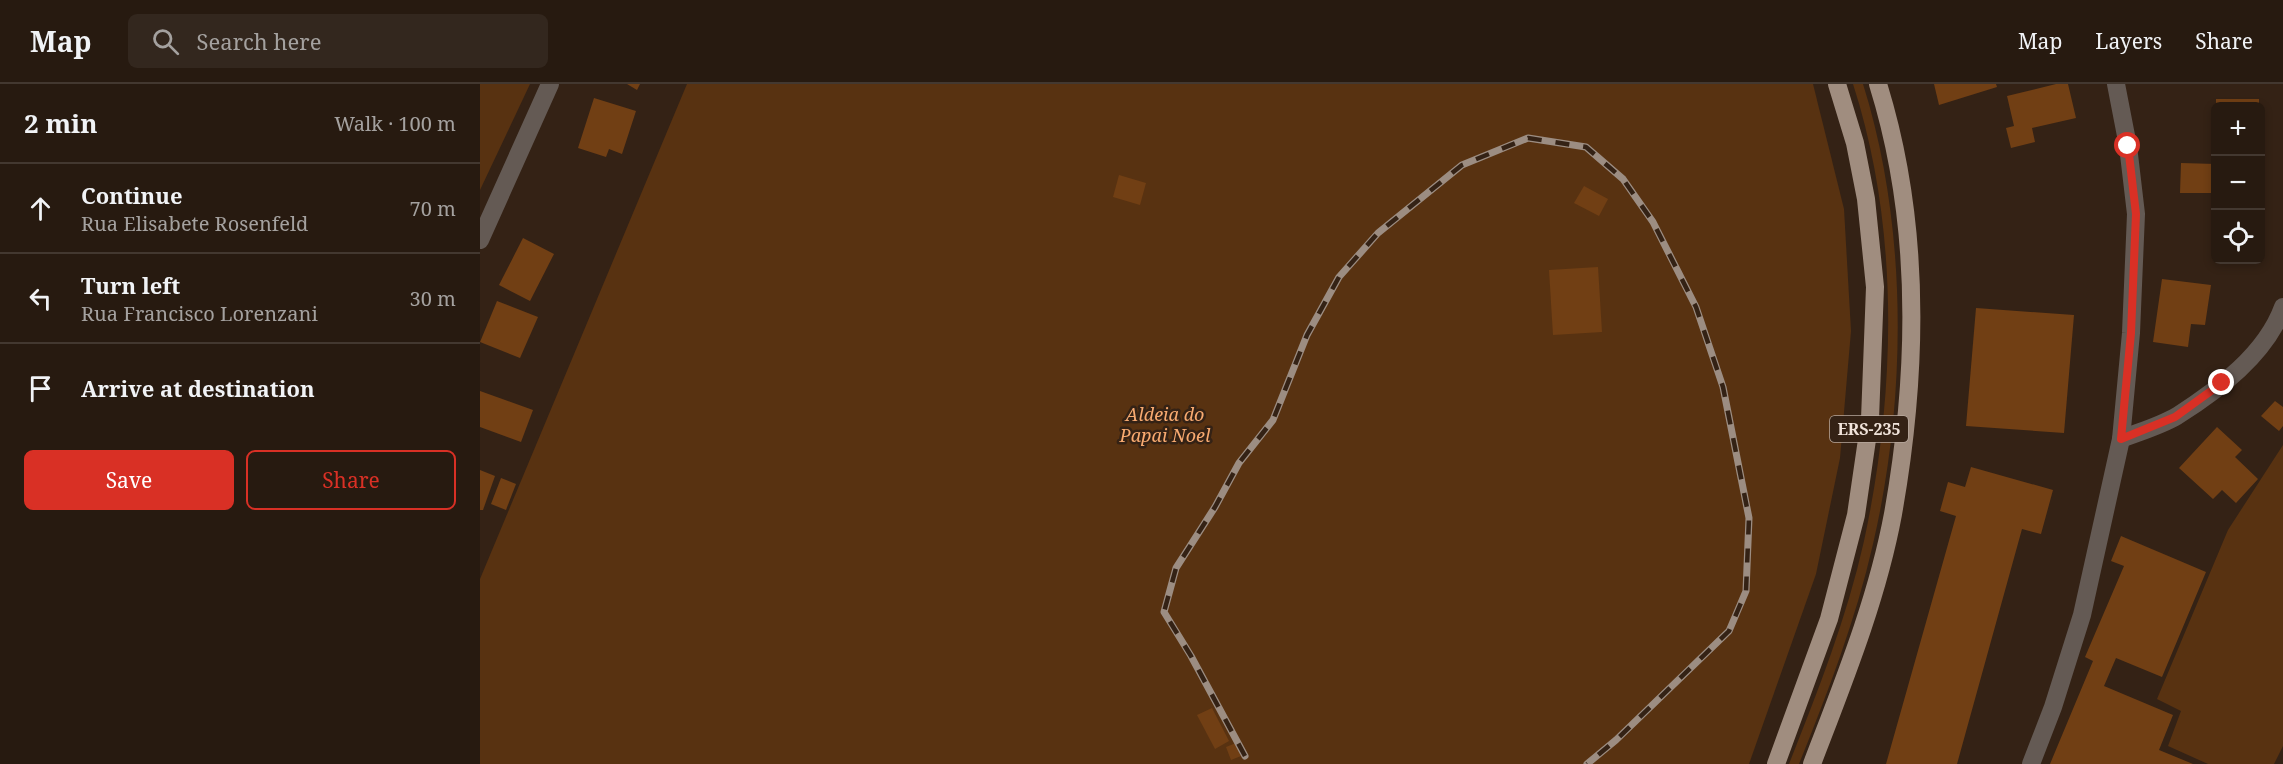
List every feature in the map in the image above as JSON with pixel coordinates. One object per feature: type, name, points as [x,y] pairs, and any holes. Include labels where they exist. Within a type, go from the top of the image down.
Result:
[{"type":"main road","name":"ERS-235","points":[[1776,764],[1829,619],[1856,515],[1870,420],[1875,287],[1867,210],[1855,143],[1837,84]]},
{"type":"main road","name":"ERS-235","points":[[1812,764],[1861,634],[1878,573],[1893,516],[1909,399],[1910,297],[1906,217],[1899,160],[1878,84]]},
{"type":"street","points":[[480,240],[550,84]]},
{"type":"street","points":[[2031,764],[2053,708],[2082,615],[2121,439],[2131,333],[2136,214],[2128,146],[2116,84]]},
{"type":"street","points":[[2121,439],[2175,417],[2222,383],[2253,355],[2267,338],[2283,307]]},
{"type":"green space","points":[[480,84],[530,84],[480,190]]},
{"type":"green space","name":"Aldeia do Papai Noel","points":[[687,84],[1813,84],[1844,209],[1851,331],[1840,458],[1816,574],[1749,764],[480,764],[480,579]]},
{"type":"green space","points":[[1853,84],[1863,84],[1878,139],[1895,254],[1898,313],[1897,372],[1892,431],[1873,544],[1850,628],[1799,764],[1789,764],[1831,654],[1849,598],[1864,541],[1875,485],[1882,428],[1887,370],[1886,253],[1879,196],[1868,139]]},
{"type":"green space","points":[[2283,445],[2283,746],[2274,764],[2208,764],[2168,746],[2181,711],[2157,699],[2228,530]]},
{"type":"building","points":[[627,84],[640,84],[637,90]]},
{"type":"building","points":[[1934,84],[1996,84],[1997,87],[1939,105]]},
{"type":"building","points":[[2056,84],[2068,84],[2076,118],[2032,128],[2035,142],[2011,148],[2006,128],[2014,126],[2007,96]]},
{"type":"building","points":[[594,98],[636,111],[622,154],[609,149],[606,157],[578,148]]},
{"type":"building","points":[[2216,99],[2259,99],[2259,102],[2216,102]]},
{"type":"building","points":[[2181,163],[2211,164],[2211,193],[2180,193]]},
{"type":"building","points":[[1119,175],[1146,183],[1140,205],[1113,197]]},
{"type":"building","points":[[1584,186],[1608,199],[1599,216],[1574,203]]},
{"type":"building","points":[[523,238],[554,254],[530,301],[499,285]]},
{"type":"building","points":[[1598,267],[1602,332],[1553,335],[1549,270]]},
{"type":"building","points":[[2162,279],[2211,285],[2205,325],[2191,324],[2188,347],[2153,342]]},
{"type":"building","points":[[497,301],[538,317],[520,358],[480,342]]},
{"type":"building","points":[[1976,308],[2074,315],[2064,433],[1966,426]]},
{"type":"building","points":[[480,391],[533,410],[521,442],[480,427]]},
{"type":"building","points":[[2275,401],[2283,407],[2283,426],[2279,431],[2261,416]]},
{"type":"building","points":[[2217,427],[2242,450],[2235,457],[2258,479],[2236,503],[2222,490],[2213,499],[2179,468]]},
{"type":"building","points":[[1971,467],[2053,490],[2041,534],[2022,529],[1957,764],[1886,764],[1956,516],[1940,511],[1948,482],[1965,487]]},
{"type":"building","points":[[480,470],[495,476],[483,510],[480,510]]},
{"type":"building","points":[[501,478],[516,484],[506,510],[491,504]]},
{"type":"building","points":[[2121,536],[2206,572],[2162,677],[2116,658],[2104,686],[2173,715],[2159,750],[2193,764],[2050,764],[2093,661],[2085,657],[2124,566],[2111,561]]},
{"type":"building","points":[[1212,708],[1229,741],[1215,749],[1197,715]]},
{"type":"building","points":[[1236,743],[1241,756],[1231,760],[1226,747]]},
{"type":"railway","points":[[1245,756],[1191,656],[1164,612],[1176,568],[1215,507],[1239,463],[1273,420],[1307,335],[1339,277],[1378,233],[1462,165],[1528,138],[1586,147],[1623,179],[1653,222],[1696,307],[1723,387],[1749,518],[1746,591],[1729,631],[1616,740],[1587,764]]},
{"type":"route","points":[[2128,146],[2136,214],[2131,333],[2121,439],[2175,417],[2222,383]]}]
